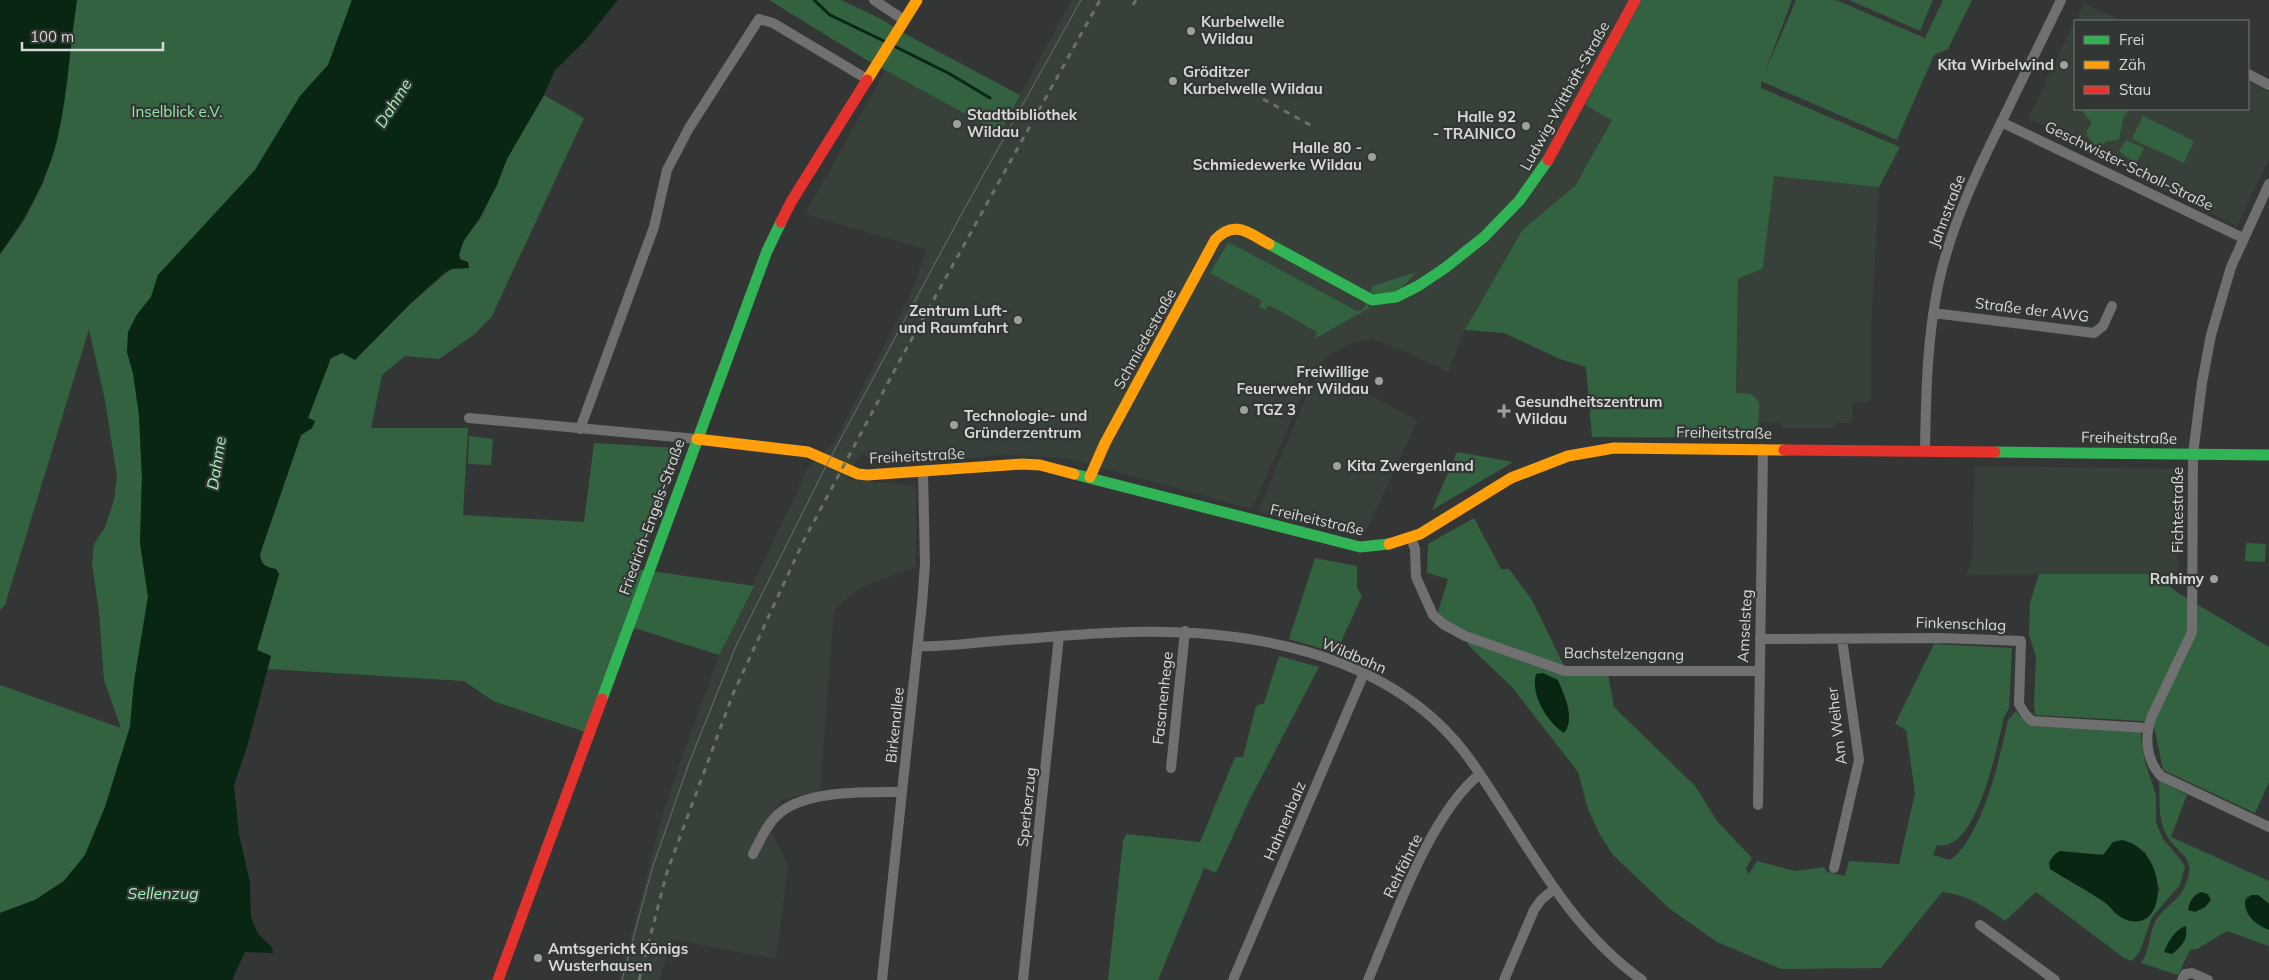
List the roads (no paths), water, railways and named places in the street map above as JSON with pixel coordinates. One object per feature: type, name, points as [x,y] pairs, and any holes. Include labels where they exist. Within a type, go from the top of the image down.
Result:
[{"type":"street","points":[[874,0],[902,24]]},
{"type":"street","name":"Friedrich-Engels-Straße","points":[[498,980],[772,241],[791,202],[917,0]]},
{"type":"street","name":"Ludwig-Witthöft-Straße","points":[[1238,228],[1372,300],[1380,301],[1392,298],[1412,289],[1446,268],[1478,241],[1511,210],[1529,189],[1548,160],[1634,0]]},
{"type":"street","name":"Jahnstraße","points":[[1925,450],[1926,374],[1933,313],[1944,264],[1959,216],[2001,122],[2061,0]]},
{"type":"street","points":[[580,429],[654,226],[668,170],[700,111],[759,19],[773,23],[867,79]]},
{"type":"street","points":[[2249,75],[2269,85]]},
{"type":"street","name":"Geschwister-Scholl-Straße","points":[[2001,122],[2243,238]]},
{"type":"street","name":"Fichtestraße","points":[[2147,728],[2192,632],[2193,454],[2202,383],[2211,335],[2231,267],[2269,184]]},
{"type":"street","name":"Schmiedestraße","points":[[1090,477],[1104,445],[1215,240],[1224,231],[1238,228]]},
{"type":"street","name":"Straße der AWG","points":[[1933,313],[2094,333],[2103,326],[2112,306]]},
{"type":"street","name":"Freiheitstraße","points":[[469,418],[697,439],[808,452],[830,460],[858,474],[923,472],[1022,464],[1040,465],[1354,547],[1385,546],[1411,538],[1498,485],[1532,468],[1573,454],[1594,450],[1634,447],[2269,455]]},
{"type":"street","name":"Amselsteg","points":[[1758,805],[1758,671],[1764,449]]},
{"type":"street","name":"Birkenallee","points":[[882,980],[919,646],[925,564],[923,472]]},
{"type":"street","name":"Bachstelzengang","points":[[1411,538],[1415,549],[1416,577],[1433,615],[1443,624],[1465,636],[1565,670],[1758,671]]},
{"type":"street","name":"Wildbahn","points":[[919,646],[1153,631],[1185,632],[1286,646],[1364,673],[1394,690],[1424,711],[1448,734],[1480,774],[1554,889],[1611,956],[1642,980]]},
{"type":"street","name":"Fasanenhege","points":[[1171,768],[1185,632]]},
{"type":"street","name":"Sperberzug","points":[[1023,980],[1059,636]]},
{"type":"street","name":"Finkenschlag","points":[[1760,639],[1933,638],[2021,642],[2019,704],[2024,714],[2032,721],[2147,728]]},
{"type":"street","name":"Am Weiher","points":[[1834,868],[1859,760],[1842,639]]},
{"type":"street","name":"Hahnenbalz","points":[[1233,980],[1364,673]]},
{"type":"street","points":[[2147,728],[2146,737],[2153,768],[2161,776],[2269,827]]},
{"type":"street","name":"Rehfährte","points":[[1368,980],[1419,862],[1447,812],[1468,784],[1480,774]]},
{"type":"street","points":[[753,854],[773,820],[781,812],[804,801],[837,795],[902,792]]},
{"type":"street","points":[[1504,980],[1534,910],[1541,900],[1554,889]]},
{"type":"street","points":[[1980,925],[2055,980]]},
{"type":"street","points":[[2182,980],[2185,974],[2192,973],[2208,980]]},
{"type":"water","points":[[0,0],[77,0],[64,103],[54,152],[35,198],[19,227],[0,254]]},
{"type":"water","points":[[352,0],[618,0],[584,42],[555,70],[544,95],[507,159],[497,185],[479,219],[464,240],[459,254],[460,259],[468,262],[469,268],[451,269],[444,273],[410,304],[355,360],[342,353],[331,358],[308,418],[315,421],[312,428],[301,435],[260,554],[264,565],[276,569],[279,574],[257,650],[271,656],[247,747],[234,785],[239,834],[250,883],[251,917],[258,934],[272,947],[273,953],[245,952],[232,980],[0,980],[0,913],[35,900],[64,881],[85,855],[105,807],[130,727],[134,682],[148,597],[140,543],[142,477],[139,415],[133,373],[127,352],[128,332],[136,316],[151,297],[158,275],[255,170],[300,96],[328,65]]},
{"type":"water","points":[[1543,673],[1558,680],[1566,699],[1569,720],[1564,733],[1546,715],[1538,699],[1535,690],[1536,674]]},
{"type":"water","points":[[2122,840],[2138,847],[2149,859],[2155,873],[2158,889],[2156,903],[2150,915],[2141,921],[2123,919],[2090,892],[2050,869],[2049,862],[2060,851],[2103,855],[2113,842]]},
{"type":"water","points":[[2201,892],[2208,894],[2211,900],[2205,907],[2195,912],[2188,910],[2192,899]]},
{"type":"water","points":[[2251,895],[2258,895],[2269,904],[2269,930],[2255,922],[2249,915],[2245,901]]},
{"type":"water","points":[[2186,926],[2185,939],[2181,945],[2172,954],[2164,952],[2175,933]]},
{"type":"waterway","points":[[814,0],[830,15],[886,42]]},
{"type":"waterway","points":[[894,46],[950,74],[990,98]]},
{"type":"tram line","points":[[622,980],[652,869],[689,763],[736,646],[825,468],[961,215],[1081,0]]},
{"type":"railway","points":[[639,980],[667,872],[733,694],[803,542],[899,362],[1100,0]]},
{"type":"railway","points":[[1133,5],[1136,0]]},
{"type":"railway","points":[[1263,99],[1312,126]]},
{"type":"place","name":"Kurbelwelle Wildau","points":[[1191,31]]},
{"type":"place","name":"Kita Wirbelwind","points":[[2064,65]]},
{"type":"place","name":"Gröditzer Kurbelwelle Wildau","points":[[1173,81]]},
{"type":"place","name":"Stadtbibliothek Wildau","points":[[957,124]]},
{"type":"place","name":"Halle 92 - TRAINICO","points":[[1526,126]]},
{"type":"place","name":"Halle 80 - Schmiedewerke Wildau","points":[[1372,157]]},
{"type":"place","name":"Zentrum Luft- und Raumfahrt","points":[[1018,320]]},
{"type":"place","name":"Freiwillige Feuerwehr Wildau","points":[[1379,381]]},
{"type":"place","name":"TGZ 3","points":[[1244,410]]},
{"type":"place","name":"Gesundheitszentrum Wildau","points":[[1504,411]]},
{"type":"place","name":"Technologie- und Gründerzentrum","points":[[954,425]]},
{"type":"place","name":"Kita Zwergenland","points":[[1337,466]]},
{"type":"place","name":"Rahimy","points":[[2214,579]]},
{"type":"place","name":"Amtsgericht Königs Wusterhausen","points":[[538,958]]},
{"type":"water label","name":"Dahme","points":[[393,103]]},
{"type":"water label","name":"Dahme","points":[[216,463]]},
{"type":"water label","name":"Sellenzug","points":[[163,893]]},
{"type":"park label","name":"Inselblick e.V.","points":[[177,112]]}]
